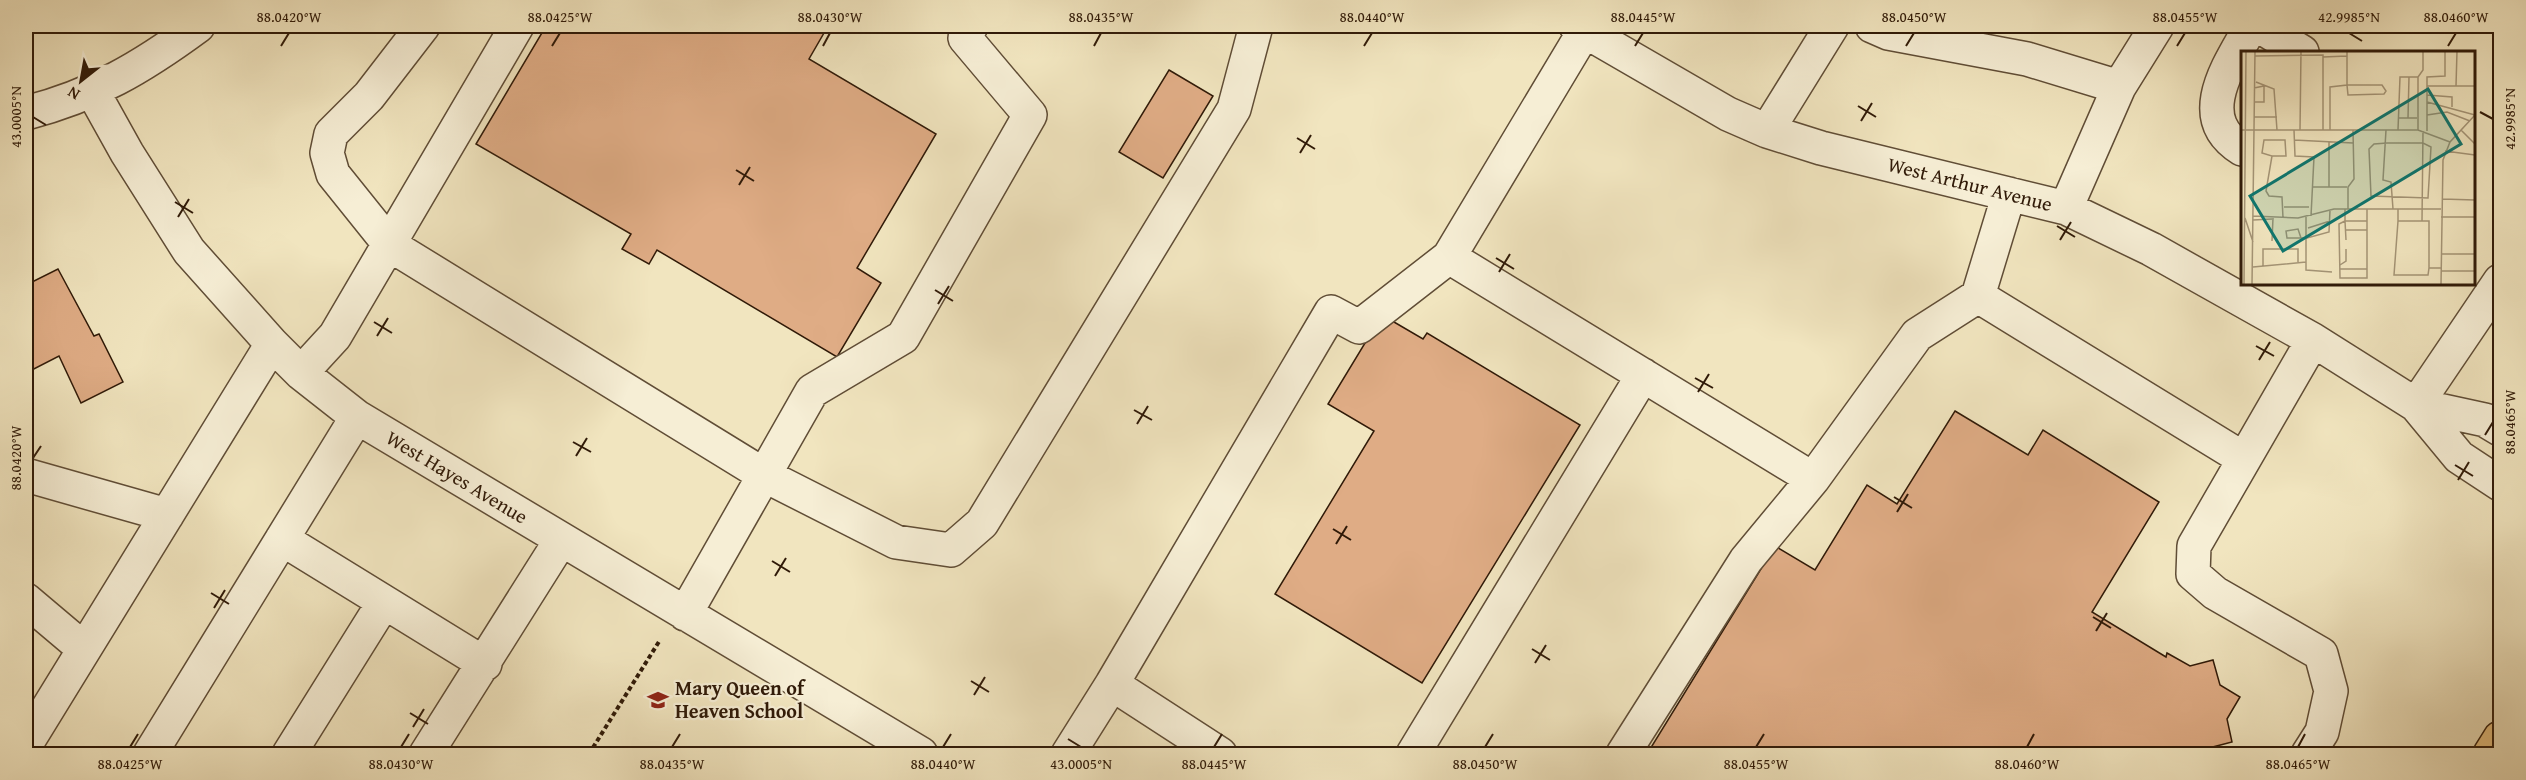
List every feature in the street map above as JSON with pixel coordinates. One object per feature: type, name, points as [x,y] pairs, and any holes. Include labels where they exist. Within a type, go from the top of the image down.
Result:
[{"type":"main road","points":[[2490,754],[2500,738]]},
{"type":"street","points":[[26,113],[93,92],[158,55],[198,26]]},
{"type":"street","points":[[423,26],[369,96],[331,134],[327,153],[333,174],[390,245],[764,475],[896,542],[951,550],[982,523],[1234,109],[1256,26]]},
{"type":"street","points":[[302,373],[335,336],[517,26]]},
{"type":"street","points":[[685,614],[812,392],[903,337],[1030,115],[965,38],[971,26]]},
{"type":"street","points":[[1767,131],[1832,26]]},
{"type":"street","points":[[1872,26],[1888,33],[2027,59],[2119,87]]},
{"type":"street","points":[[2066,208],[2119,87],[2157,26]]},
{"type":"street","points":[[2241,148],[2228,140],[2217,114],[2219,83],[2251,26]]},
{"type":"street","points":[[2259,26],[2300,51]]},
{"type":"street","points":[[1068,754],[1112,684],[1331,312],[1359,327],[1449,257],[1580,28]]},
{"type":"street","name":"West Arthur Avenue","points":[[1580,28],[1620,37],[1728,114],[1767,131],[1821,148],[2066,208],[2151,249],[2313,340],[2416,405],[2459,457],[2500,484]]},
{"type":"street","name":"West Hayes Avenue","points":[[93,92],[127,153],[189,251],[272,344],[302,373],[357,417],[921,754]]},
{"type":"street","points":[[1623,754],[1746,560],[1813,479],[1917,335],[1978,296],[2010,194]]},
{"type":"street","points":[[1449,257],[1813,479]]},
{"type":"street","points":[[2416,405],[2500,280]]},
{"type":"street","points":[[1978,296],[2244,459]]},
{"type":"street","points":[[2308,754],[2322,732],[2331,691],[2321,654],[2215,593],[2193,574],[2193,546],[2313,340]]},
{"type":"street","points":[[30,726],[84,649],[272,344]]},
{"type":"street","points":[[1413,754],[1643,375]]},
{"type":"street","name":"West Arthur Avenue","points":[[2416,405],[2485,420],[2500,429]]},
{"type":"street","points":[[150,754],[357,417]]},
{"type":"street","points":[[26,475],[167,515]]},
{"type":"street","points":[[282,539],[485,664]]},
{"type":"street","points":[[426,754],[485,664],[561,540]]},
{"type":"street","points":[[26,600],[84,649]]},
{"type":"street","points":[[289,754],[384,602]]},
{"type":"street","points":[[1112,684],[1220,754]]},
{"type":"path","points":[[590,754],[651,654]]},
{"type":"building","points":[[546,26],[828,26],[809,59],[936,134],[857,268],[881,283],[837,357],[657,250],[649,264],[622,249],[631,234],[476,144]]},
{"type":"building","points":[[1169,70],[1213,96],[1163,178],[1119,152]]},
{"type":"building","points":[[58,269],[94,336],[99,334],[123,382],[81,403],[59,356],[26,373],[26,285]]},
{"type":"building","points":[[1382,315],[1423,339],[1427,333],[1580,425],[1422,683],[1275,594],[1374,431],[1328,404]]},
{"type":"building","points":[[1955,411],[2028,455],[2043,430],[2159,502],[2092,612],[2166,657],[2167,653],[2190,666],[2213,660],[2220,685],[2240,697],[2227,719],[2232,742],[2209,748],[2205,754],[1647,754],[1775,546],[1815,570],[1867,485],[1897,504]]},
{"type":"place","name":"Mary Queen of Heaven School","points":[[658,700]]}]
